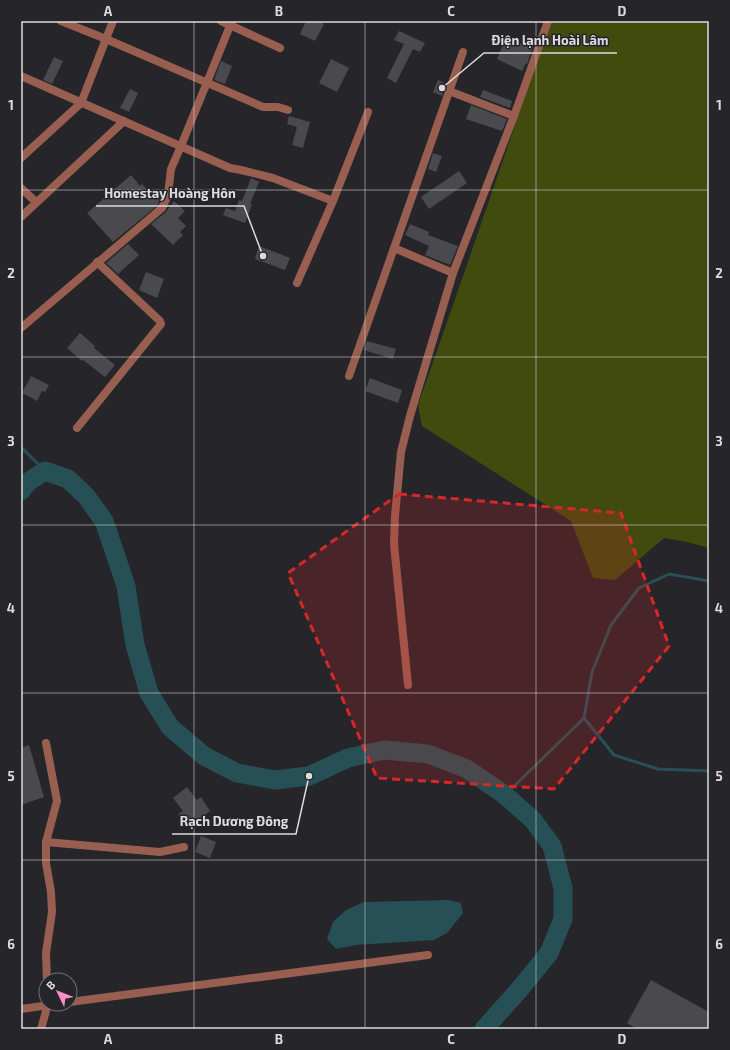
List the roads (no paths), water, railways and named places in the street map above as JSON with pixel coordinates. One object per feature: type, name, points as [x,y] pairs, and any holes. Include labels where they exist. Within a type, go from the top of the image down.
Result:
[{"type":"street","points":[[61,21],[263,107],[278,107],[288,110]]},
{"type":"street","points":[[21,158],[81,103],[113,21]]},
{"type":"street","points":[[221,21],[231,23],[280,48]]},
{"type":"street","points":[[408,685],[394,544],[401,452],[410,416],[453,273],[514,116],[548,21]]},
{"type":"street","points":[[21,328],[162,208],[168,195],[171,169],[231,23]]},
{"type":"street","points":[[349,376],[463,52]]},
{"type":"street","points":[[21,76],[230,168],[273,178],[333,201]]},
{"type":"street","points":[[449,91],[514,116]]},
{"type":"street","points":[[297,284],[333,201],[368,112]]},
{"type":"street","points":[[21,217],[124,121]]},
{"type":"street","points":[[21,188],[36,202]]},
{"type":"street","points":[[394,248],[453,273]]},
{"type":"street","points":[[77,428],[161,324],[160,321],[97,262]]},
{"type":"street","points":[[46,743],[57,801],[46,842],[46,863],[51,892],[52,912],[46,953],[47,972]]},
{"type":"street","points":[[46,842],[160,852],[184,847]]},
{"type":"street","points":[[78,1001],[428,955]]},
{"type":"street","points":[[21,1009],[38,1006]]},
{"type":"street","points":[[41,1029],[46,1012]]},
{"type":"water","points":[[449,900],[461,903],[463,913],[447,933],[434,940],[356,945],[336,949],[327,939],[333,922],[346,910],[364,902]]},
{"type":"waterway","points":[[21,447],[45,471]]},
{"type":"waterway","points":[[21,491],[28,482],[45,471],[68,479],[86,496],[104,521],[126,586],[135,645],[149,693],[170,727],[204,756],[237,773],[275,780],[309,776],[348,758],[384,750],[428,754],[467,769],[505,795],[533,820],[552,846],[563,888],[563,919],[549,953],[519,990],[484,1029]]},
{"type":"waterway","points":[[505,795],[584,718],[592,672],[611,625],[639,588],[669,574],[709,581]]},
{"type":"waterway","points":[[584,718],[614,755],[658,769],[709,771]]},
{"type":"place","name":"Điện lạnh Hoài Lâm","points":[[442,88]]},
{"type":"place","name":"Homestay Hoàng Hôn","points":[[263,256]]},
{"type":"place","name":"Rạch Dương Đông","points":[[309,776]]}]
